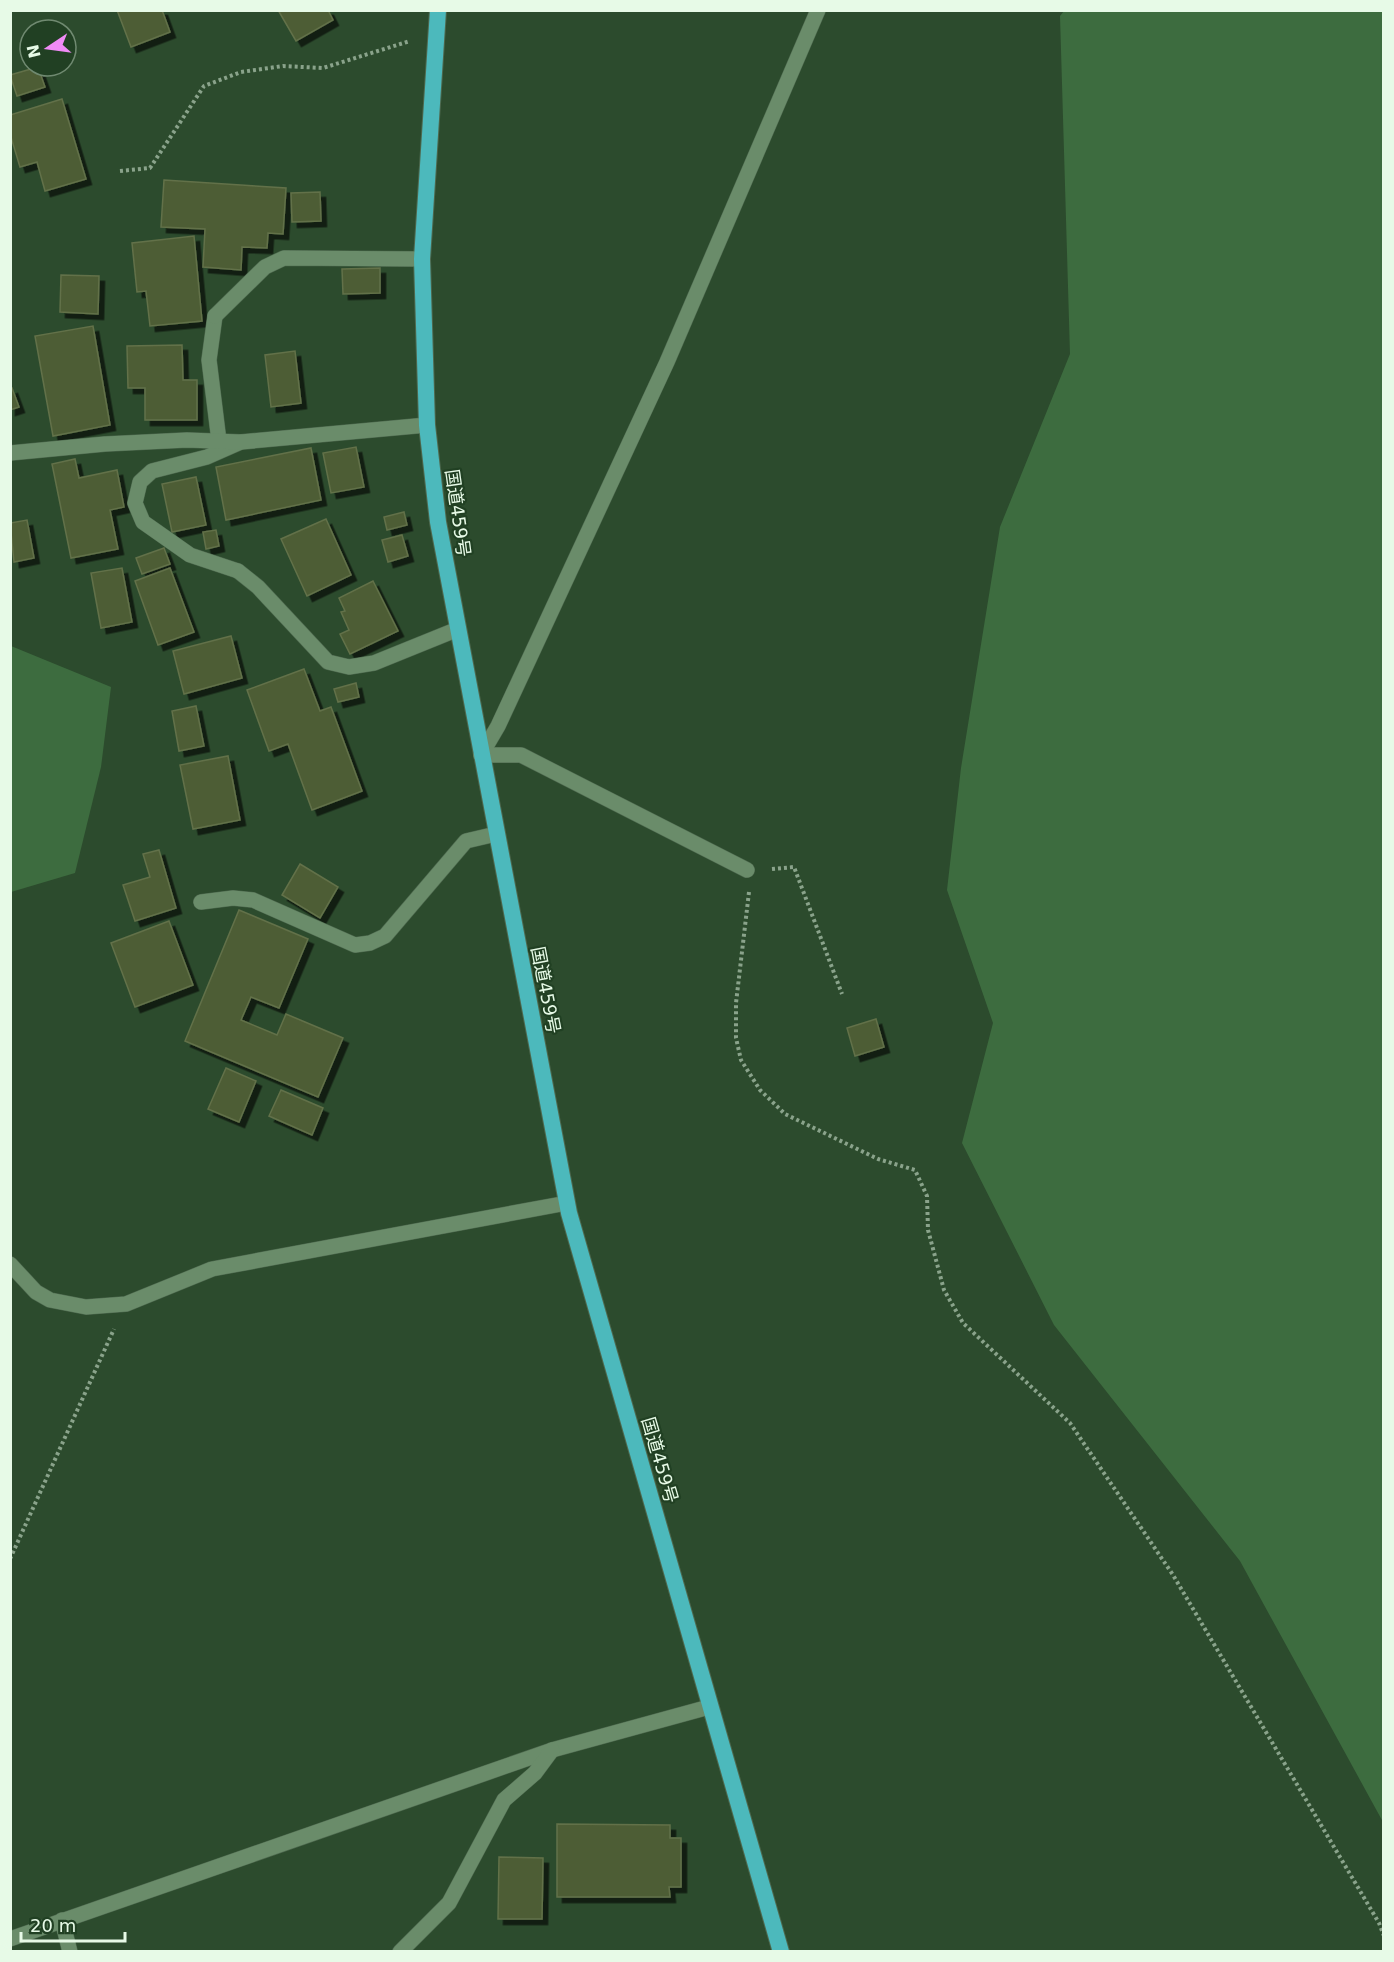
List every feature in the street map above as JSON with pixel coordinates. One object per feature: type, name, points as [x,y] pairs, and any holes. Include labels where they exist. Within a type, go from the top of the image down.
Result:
[{"type":"highway","name":"国道459号","points":[[438,10],[422,259],[427,425],[438,522],[567,1203],[709,1707],[781,1952]]},
{"type":"street","points":[[481,755],[498,726],[667,362],[818,10]]},
{"type":"street","points":[[219,441],[209,360],[215,316],[265,267],[284,258],[422,259]]},
{"type":"street","points":[[10,453],[105,444],[241,442],[427,425]]},
{"type":"street","points":[[241,442],[207,457],[152,471],[140,482],[135,503],[143,522],[190,555],[238,571],[258,587],[328,662],[349,667],[374,663],[458,629]]},
{"type":"street","points":[[481,755],[521,755],[747,870]]},
{"type":"street","points":[[201,902],[233,898],[253,900],[355,945],[370,943],[385,936],[466,841],[496,834]]},
{"type":"street","points":[[10,1264],[36,1292],[50,1300],[86,1307],[126,1304],[212,1269],[567,1203]]},
{"type":"street","points":[[10,1939],[552,1750],[709,1707]]},
{"type":"street","points":[[400,1952],[449,1903],[504,1800],[536,1773],[552,1750]]},
{"type":"street","points":[[62,1920],[70,1952]]},
{"type":"path","points":[[120,171],[150,168],[204,86],[241,72],[272,68],[323,68],[437,32]]},
{"type":"path","points":[[842,994],[794,867],[747,870],[749,891],[736,1003],[736,1038],[741,1060],[760,1090],[785,1114],[878,1159],[915,1170],[927,1196],[928,1230],[944,1290],[963,1323],[1054,1408],[1076,1432],[1173,1575],[1379,1923],[1383,1936]]},
{"type":"path","points":[[10,1559],[79,1402],[126,1304]]},
{"type":"green space","points":[[1064,11],[1383,11],[1383,1822],[1240,1561],[1054,1325],[962,1143],[993,1023],[947,890],[961,768],[1000,527],[1070,354],[1060,16]]},
{"type":"green space","points":[[11,646],[111,687],[101,767],[75,873],[11,892]]},
{"type":"building","points":[[117,10],[162,10],[170,32],[131,47]]},
{"type":"building","points":[[278,10],[328,10],[333,20],[296,41]]},
{"type":"building","points":[[18,73],[18,78],[42,78],[45,87],[17,96],[10,75]]},
{"type":"building","points":[[62,99],[86,179],[45,191],[37,162],[20,167],[10,134],[10,115]]},
{"type":"building","points":[[164,180],[286,188],[283,234],[268,233],[267,248],[242,247],[241,270],[203,267],[205,229],[161,227]]},
{"type":"building","points":[[320,192],[321,221],[292,222],[291,193]]},
{"type":"building","points":[[194,236],[202,321],[150,326],[146,291],[137,292],[132,243]]},
{"type":"building","points":[[380,268],[380,293],[343,294],[342,269]]},
{"type":"building","points":[[61,275],[99,276],[98,314],[60,312]]},
{"type":"building","points":[[93,326],[110,425],[53,436],[35,336]]},
{"type":"building","points":[[182,345],[183,380],[197,380],[197,420],[145,420],[145,388],[128,388],[127,346]]},
{"type":"building","points":[[295,351],[301,403],[271,407],[265,355]]},
{"type":"building","points":[[12,388],[19,407],[10,410],[10,389]]},
{"type":"building","points":[[356,447],[364,487],[331,493],[323,453]]},
{"type":"building","points":[[311,448],[321,500],[226,520],[216,467]]},
{"type":"building","points":[[75,459],[79,478],[117,470],[124,507],[110,510],[118,549],[71,558],[52,464]]},
{"type":"building","points":[[196,477],[206,525],[172,532],[162,484]]},
{"type":"building","points":[[404,512],[407,525],[387,530],[384,517]]},
{"type":"building","points":[[326,519],[351,575],[307,596],[281,539]]},
{"type":"building","points":[[27,520],[34,558],[14,562],[10,523]]},
{"type":"building","points":[[216,530],[219,546],[206,549],[203,532]]},
{"type":"building","points":[[402,535],[408,556],[388,562],[382,540]]},
{"type":"building","points":[[164,548],[170,564],[142,574],[136,558]]},
{"type":"building","points":[[122,568],[132,622],[101,628],[91,573]]},
{"type":"building","points":[[170,568],[194,632],[158,645],[135,581]]},
{"type":"building","points":[[373,581],[398,631],[350,654],[340,634],[349,630],[341,612],[345,611],[339,598]]},
{"type":"building","points":[[231,636],[242,678],[184,694],[173,651]]},
{"type":"building","points":[[304,669],[320,711],[331,707],[362,791],[312,810],[288,744],[269,751],[247,690]]},
{"type":"building","points":[[356,683],[359,697],[338,702],[334,689]]},
{"type":"building","points":[[196,706],[204,746],[179,751],[172,711]]},
{"type":"building","points":[[228,756],[240,820],[193,829],[180,765]]},
{"type":"building","points":[[159,850],[176,908],[135,921],[123,885],[150,877],[143,854]]},
{"type":"building","points":[[300,864],[338,887],[320,918],[282,895]]},
{"type":"building","points":[[239,910],[308,939],[279,1008],[251,997],[241,1020],[277,1035],[286,1014],[343,1038],[318,1097],[185,1041]]},
{"type":"building","points":[[169,921],[193,985],[135,1007],[111,943]]},
{"type":"building","points":[[876,1019],[884,1047],[855,1056],[847,1028]]},
{"type":"building","points":[[226,1068],[256,1081],[239,1122],[208,1109]]},
{"type":"building","points":[[281,1090],[323,1108],[312,1135],[269,1116]]},
{"type":"building","points":[[557,1824],[670,1825],[670,1838],[681,1838],[681,1887],[669,1887],[670,1897],[557,1897]]},
{"type":"building","points":[[499,1857],[543,1858],[542,1919],[498,1919]]}]
